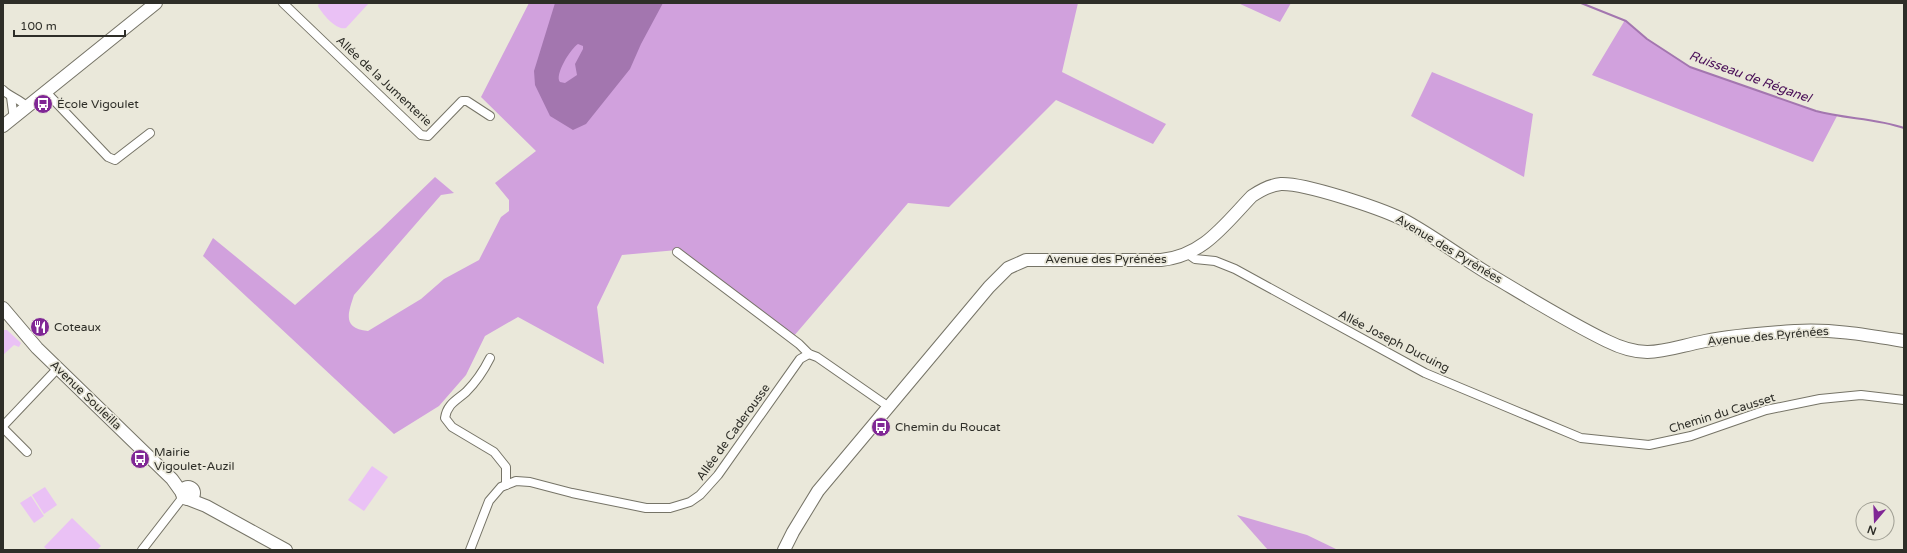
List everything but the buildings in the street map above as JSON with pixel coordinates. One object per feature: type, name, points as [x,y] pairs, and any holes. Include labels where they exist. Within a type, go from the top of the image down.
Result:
[{"type":"street","points":[[3,126],[156,3]]},
{"type":"street","name":"Allée de la Jumenterie","points":[[283,3],[421,135],[428,136],[462,101],[467,101],[490,116]]},
{"type":"street","points":[[3,90],[27,107]]},
{"type":"street","points":[[46,92],[108,157],[115,160],[150,133]]},
{"type":"street","points":[[11,97],[13,112],[16,116]]},
{"type":"street","name":"Avenue des Pyrénées","points":[[784,550],[796,526],[818,491],[1003,272],[1014,264],[1026,260],[1161,260],[1188,254],[1216,235],[1259,191],[1273,186],[1290,185],[1353,201],[1401,219],[1487,273],[1560,316],[1605,340],[1634,351],[1656,353],[1730,337],[1822,330],[1844,331],[1904,341]]},
{"type":"street","points":[[676,252],[799,344],[809,354],[818,357],[889,407]]},
{"type":"street","name":"Allée Joseph Ducuing","points":[[1188,254],[1195,259],[1215,261],[1235,269],[1425,373],[1558,429],[1581,438],[1594,440]]},
{"type":"street","name":"Avenue Souleilla","points":[[3,308],[25,336],[187,494]]},
{"type":"street","name":"Allée de Caderousse","points":[[506,485],[516,481],[530,482],[572,493],[659,510],[681,506],[700,495],[711,485],[800,359],[809,354]]},
{"type":"street","points":[[470,550],[489,501],[494,493],[506,485],[506,466],[494,452],[452,427],[445,418],[447,408],[466,392],[484,370],[490,358]]},
{"type":"street","points":[[27,452],[3,427],[58,368]]},
{"type":"street","name":"Chemin du Causset","points":[[1594,440],[1638,445],[1675,441],[1766,410],[1820,399],[1861,395],[1904,400]]},
{"type":"street","points":[[142,550],[187,494],[286,550]]},
{"type":"shaded area","points":[[319,3],[369,3],[346,28],[342,28],[338,27],[326,17],[318,6]]},
{"type":"shaded area","points":[[529,3],[1078,3],[1062,72],[1166,124],[1153,144],[1056,100],[949,207],[908,203],[793,337],[677,250],[622,255],[597,307],[604,364],[518,317],[485,336],[466,375],[439,406],[394,434],[203,256],[213,238],[295,305],[380,230],[435,177],[454,193],[441,195],[354,295],[349,314],[351,323],[354,327],[368,331],[421,299],[444,279],[479,260],[501,217],[509,211],[509,200],[495,183],[536,151],[481,97]]},
{"type":"shaded area","points":[[555,3],[663,3],[641,44],[630,69],[586,124],[573,130],[550,116],[535,85],[534,71]],"holes":[[[578,44],[583,46],[583,49],[575,64],[577,75],[565,83],[560,82],[559,74],[564,62],[575,46]]]},
{"type":"shaded area","points":[[1238,3],[1291,3],[1280,22]]},
{"type":"shaded area","points":[[1625,20],[1647,39],[1690,67],[1816,111],[1837,116],[1813,162],[1592,75]]},
{"type":"shaded area","points":[[1432,72],[1533,114],[1524,177],[1411,116]]},
{"type":"shaded area","points":[[3,330],[7,330],[21,343],[19,347],[14,345],[3,355]]},
{"type":"shaded area","points":[[372,466],[388,477],[364,511],[348,500]]},
{"type":"shaded area","points":[[45,487],[57,505],[44,514],[32,495]]},
{"type":"shaded area","points":[[31,496],[44,516],[34,523],[20,503]]},
{"type":"shaded area","points":[[1237,515],[1307,535],[1338,550],[1268,550]]},
{"type":"shaded area","points":[[72,518],[101,546],[97,550],[48,550],[44,547]]},
{"type":"waterway","name":"Ruisseau de Réganel","points":[[1581,3],[1626,21],[1647,39],[1690,67],[1816,111],[1838,116],[1883,122],[1904,128]]},
{"type":"place","name":"École Vigoulet","points":[[43,104]]},
{"type":"place","name":"Coteaux","points":[[40,327]]},
{"type":"place","name":"Chemin du Roucat","points":[[881,427]]},
{"type":"place","name":"Mairie Vigoulet-Auzil","points":[[140,459]]}]
